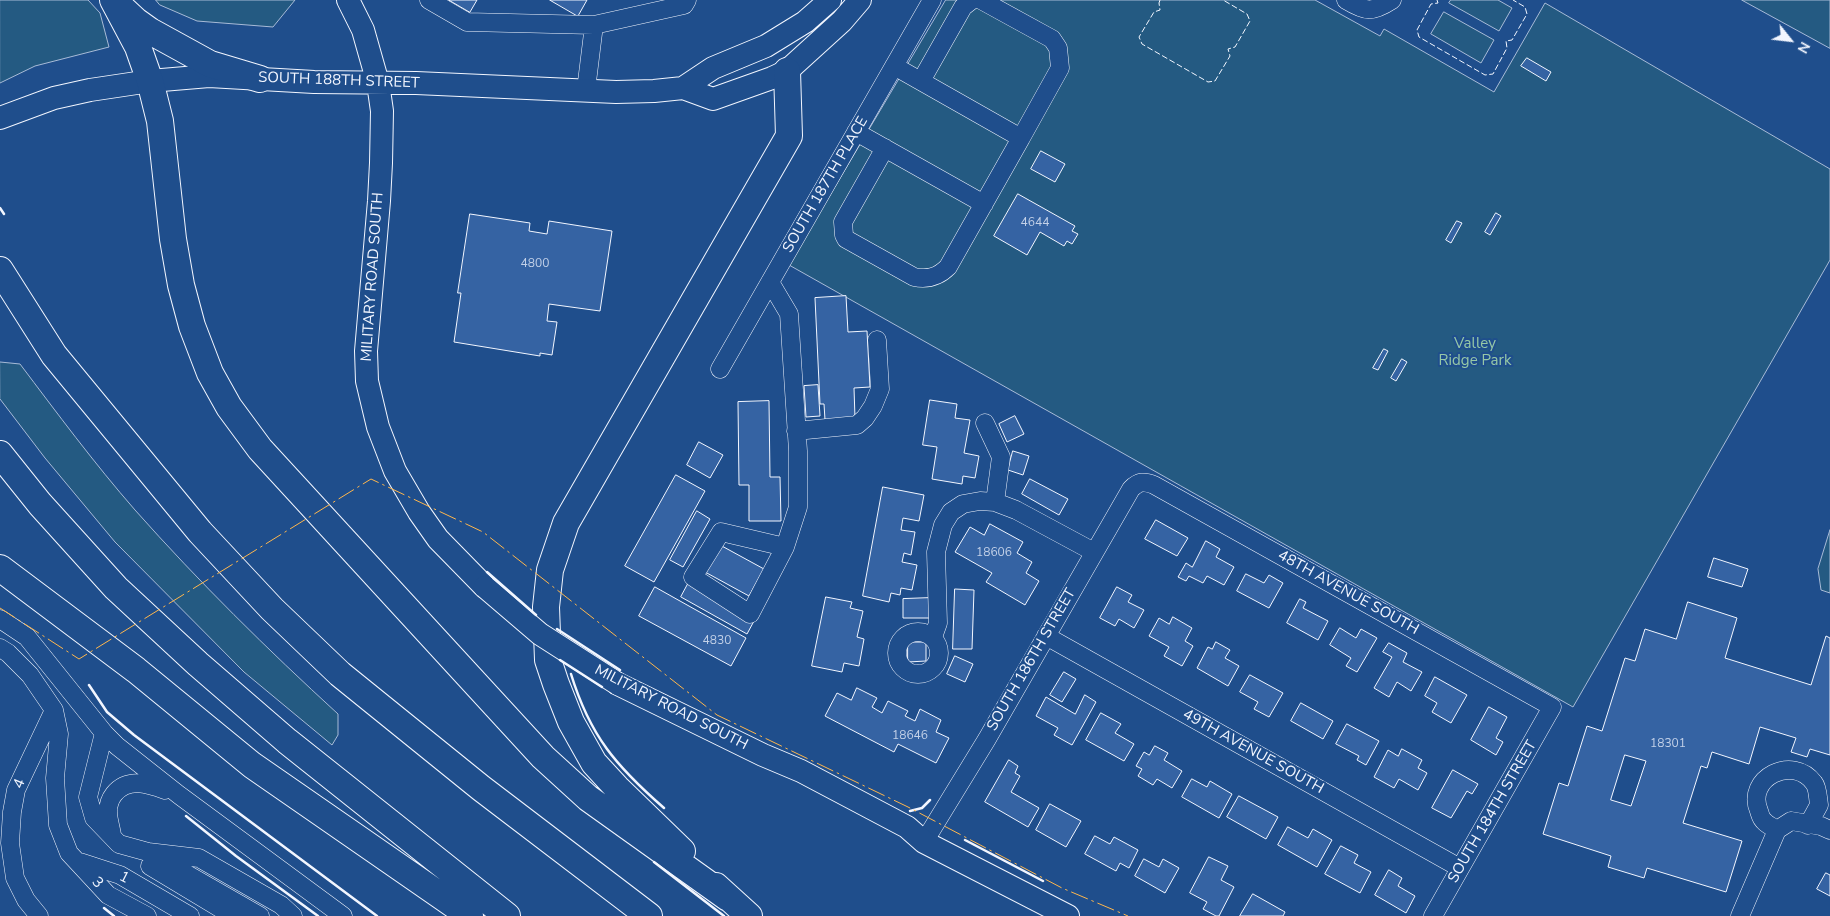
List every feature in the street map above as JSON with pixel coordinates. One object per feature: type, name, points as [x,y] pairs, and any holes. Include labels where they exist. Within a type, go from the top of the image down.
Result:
[{"type":"highway","points":[[114,0],[136,21],[150,31],[210,64],[260,79]]},
{"type":"highway","points":[[114,0],[138,48],[150,81],[160,121],[181,285],[192,326],[210,374],[229,407],[260,448],[543,757],[588,798],[728,898]]},
{"type":"highway","points":[[749,916],[728,898],[594,763],[571,722],[548,660],[546,607],[550,570],[566,523],[789,136],[787,71]]},
{"type":"highway","points":[[0,270],[54,355],[200,532],[272,609],[340,674],[481,788],[649,916]]},
{"type":"highway","points":[[0,454],[40,504],[116,588],[198,664],[286,741],[507,916]]},
{"type":"highway","points":[[0,568],[136,670],[252,765],[470,916]]},
{"type":"main road","name":"MILITARY ROAD SOUTH","points":[[348,0],[363,30],[378,83],[382,112],[382,163],[366,351],[367,381],[378,427],[395,471],[419,512],[438,539],[486,587],[540,634],[618,684],[762,755],[796,784],[855,816],[903,840],[924,842],[1068,916]]},
{"type":"main road","name":"SOUTH 188TH STREET","points":[[683,88],[713,68],[766,46],[805,22],[830,0]]},
{"type":"main road","name":"SOUTH 188TH STREET","points":[[0,118],[54,98],[150,81],[209,76],[586,90],[654,91],[683,88],[713,99],[787,71],[842,21],[860,0]]},
{"type":"street","points":[[430,0],[467,22],[594,25],[684,5],[686,0]]},
{"type":"street","name":"SOUTH 187TH PLACE","points":[[720,369],[932,0]]},
{"type":"street","points":[[921,81],[963,7],[972,0]]},
{"type":"street","points":[[885,148],[843,222],[844,235],[846,239],[914,277],[924,279],[935,277],[948,267],[1060,68],[1058,48],[1052,39],[981,0]]},
{"type":"street","points":[[1346,0],[1363,10],[1379,9],[1392,0]]},
{"type":"street","points":[[586,90],[594,25]]},
{"type":"street","points":[[894,66],[1021,138]]},
{"type":"street","points":[[856,132],[984,204]]},
{"type":"street","points":[[770,282],[789,314],[796,430],[798,506],[785,547],[750,614],[693,577],[721,532],[785,547]]},
{"type":"street","points":[[796,430],[856,425],[865,418],[873,406],[880,388],[877,340]]},
{"type":"street","points":[[985,423],[1001,457],[995,502]]},
{"type":"street","name":"SOUTH 186TH STREET","points":[[924,842],[987,739],[1131,489],[1143,481]]},
{"type":"street","name":"48TH AVENUE SOUTH","points":[[1143,481],[1154,485],[1552,707]]},
{"type":"street","points":[[933,637],[938,623],[936,552],[943,525],[951,512],[963,504],[980,501],[995,502],[1016,510],[1094,552]]},
{"type":"street","points":[[0,619],[27,637],[116,746],[343,916]]},
{"type":"street","name":"49TH AVENUE SOUTH","points":[[1046,636],[1460,868]]},
{"type":"street","points":[[0,648],[8,653],[30,675],[54,710]]},
{"type":"street","name":"SOUTH 184TH STREET","points":[[1433,916],[1552,707]]},
{"type":"street","name":"3","points":[[54,710],[59,734],[55,778],[58,826],[69,853],[108,895],[124,897]]},
{"type":"street","name":"4","points":[[39,916],[26,900],[15,878],[10,843],[12,812],[16,790],[54,710]]},
{"type":"street","points":[[104,733],[88,797],[94,818],[120,844],[166,902]]},
{"type":"street","points":[[1777,830],[1763,820],[1756,805],[1759,788],[1770,775],[1786,769],[1802,772],[1822,786],[1819,806],[1808,825]]},
{"type":"street","points":[[178,794],[145,783],[119,787],[110,799],[108,811],[120,844],[233,916]]},
{"type":"street","points":[[1740,916],[1777,830],[1791,822],[1821,826],[1830,830]]},
{"type":"street","points":[[120,844],[148,852],[199,858],[281,905],[293,916]]},
{"type":"street","points":[[148,852],[260,916]]},
{"type":"street","name":"1","points":[[77,861],[120,875],[190,916]]},
{"type":"street","points":[[124,897],[166,902]]},
{"type":"street","points":[[124,897],[131,916]]},
{"type":"street","points":[[124,897],[147,916]]},
{"type":"green space","points":[[0,0],[88,0],[100,13],[109,47],[35,66],[0,83]]},
{"type":"green space","points":[[156,0],[295,0],[273,27],[197,21],[160,5]]},
{"type":"green space","name":"Valley Ridge Park","points":[[946,0],[1315,0],[1380,36],[1384,29],[1494,92],[1545,3],[1830,169],[1830,260],[1573,707],[789,265]]},
{"type":"green space","points":[[1451,0],[1498,0],[1512,8],[1499,31],[1449,3]]},
{"type":"green space","points":[[1742,0],[1830,0],[1830,48]]},
{"type":"green space","points":[[1444,12],[1494,40],[1481,63],[1431,34]]},
{"type":"green space","points":[[0,362],[20,364],[76,438],[159,537],[234,615],[338,714],[338,735],[332,745],[244,672],[115,542],[45,458],[0,399]]},
{"type":"green space","points":[[1830,530],[1830,593],[1821,590],[1818,569]]},
{"type":"building","points":[[449,0],[477,0],[470,12]]},
{"type":"building","points":[[550,0],[587,0],[578,16]]},
{"type":"building","points":[[1527,58],[1551,72],[1546,81],[1521,66]]},
{"type":"building","points":[[1041,151],[1065,164],[1055,182],[1031,169]]},
{"type":"building","points":[[1018,194],[1075,226],[1072,231],[1078,234],[1072,244],[1067,241],[1064,246],[1040,232],[1027,255],[994,236]]},
{"type":"building","points":[[1496,213],[1501,216],[1490,235],[1485,232]]},
{"type":"building","points":[[470,214],[530,223],[529,231],[547,234],[549,221],[612,231],[600,311],[549,304],[547,321],[557,322],[552,355],[540,353],[540,356],[454,342],[461,293],[458,293]]},
{"type":"building","points":[[1457,221],[1462,223],[1451,243],[1446,240]]},
{"type":"building","points":[[846,296],[848,332],[867,331],[870,387],[854,388],[855,418],[825,420],[824,404],[820,404],[815,298]]},
{"type":"building","points":[[1384,349],[1388,351],[1378,370],[1373,368]]},
{"type":"building","points":[[1402,359],[1407,362],[1396,381],[1391,378]]},
{"type":"building","points":[[818,385],[820,416],[806,417],[804,386]]},
{"type":"building","points":[[930,400],[957,404],[955,418],[970,420],[964,453],[979,456],[975,478],[963,476],[962,484],[932,479],[937,447],[923,445]]},
{"type":"building","points":[[769,401],[770,477],[780,477],[781,521],[749,521],[749,485],[739,485],[738,402]]},
{"type":"building","points":[[1015,416],[1024,434],[1007,442],[999,424]]},
{"type":"building","points":[[699,442],[723,455],[710,478],[687,465]]},
{"type":"building","points":[[1013,451],[1029,456],[1023,475],[1008,470]]},
{"type":"building","points":[[676,475],[705,491],[654,582],[625,566]]},
{"type":"building","points":[[1030,479],[1068,499],[1059,515],[1022,494]]},
{"type":"building","points":[[883,487],[924,495],[919,521],[903,518],[901,530],[915,532],[911,555],[904,553],[902,562],[917,565],[912,590],[901,588],[900,595],[891,593],[889,602],[863,596]]},
{"type":"building","points":[[697,511],[710,519],[683,567],[670,560]]},
{"type":"building","points":[[1156,520],[1188,538],[1177,556],[1145,539]]},
{"type":"building","points":[[990,524],[1023,542],[1017,553],[1032,562],[1026,573],[1039,581],[1025,605],[986,582],[992,573],[955,552],[970,527],[984,535]]},
{"type":"building","points":[[1206,541],[1220,549],[1216,557],[1234,567],[1224,585],[1207,576],[1203,583],[1189,576],[1186,581],[1178,577],[1186,563],[1192,567]]},
{"type":"building","points":[[720,545],[764,569],[749,596],[705,572]]},
{"type":"building","points":[[1714,558],[1748,569],[1742,587],[1708,577]]},
{"type":"building","points":[[1246,574],[1264,583],[1269,575],[1283,583],[1269,608],[1237,591]]},
{"type":"building","points":[[688,584],[754,621],[747,634],[681,597]]},
{"type":"building","points":[[655,587],[746,638],[731,666],[639,616]]},
{"type":"building","points":[[1117,587],[1132,595],[1128,602],[1144,610],[1134,628],[1119,619],[1115,626],[1100,618]]},
{"type":"building","points":[[955,589],[974,590],[972,649],[953,649]]},
{"type":"building","points":[[826,597],[852,602],[850,608],[863,611],[857,637],[864,639],[859,666],[844,663],[842,672],[812,666]]},
{"type":"building","points":[[930,598],[931,618],[903,618],[903,599]]},
{"type":"building","points":[[1300,599],[1306,602],[1303,608],[1328,621],[1318,640],[1287,623]]},
{"type":"building","points":[[1688,602],[1737,618],[1725,658],[1811,685],[1826,636],[1830,638],[1830,755],[1810,749],[1807,757],[1791,752],[1796,738],[1760,727],[1749,764],[1712,752],[1707,768],[1701,766],[1683,823],[1742,841],[1726,892],[1647,868],[1644,878],[1608,867],[1611,856],[1543,834],[1559,783],[1568,786],[1587,726],[1602,731],[1625,658],[1635,661],[1645,629],[1676,639]],"holes":[[[1625,755],[1646,761],[1631,806],[1611,800]]]},
{"type":"building","points":[[1173,617],[1192,628],[1185,641],[1193,646],[1182,666],[1164,656],[1169,647],[1149,636],[1159,618],[1169,624]]},
{"type":"building","points":[[1340,628],[1356,638],[1361,629],[1377,638],[1357,672],[1346,666],[1351,658],[1330,645]]},
{"type":"building","points":[[908,642],[926,642],[926,661],[908,662]]},
{"type":"building","points":[[1216,642],[1230,650],[1225,658],[1239,666],[1228,686],[1197,668],[1208,647],[1212,649]]},
{"type":"building","points":[[1389,643],[1407,653],[1403,662],[1422,672],[1411,691],[1397,682],[1389,697],[1374,688],[1392,657],[1383,652]]},
{"type":"building","points":[[955,656],[973,664],[965,682],[947,674]]},
{"type":"building","points":[[1064,672],[1076,679],[1062,702],[1050,695]]},
{"type":"building","points":[[1250,675],[1283,693],[1269,717],[1254,709],[1258,702],[1240,692]]},
{"type":"building","points":[[1435,677],[1467,695],[1451,723],[1432,712],[1437,703],[1425,696]]},
{"type":"building","points":[[857,688],[877,698],[872,707],[882,713],[888,701],[908,711],[905,716],[915,721],[920,709],[941,720],[936,732],[949,738],[936,763],[898,744],[894,752],[825,716],[837,693],[851,700]]},
{"type":"building","points":[[1085,695],[1096,702],[1072,745],[1054,735],[1058,728],[1036,716],[1046,697],[1075,714]]},
{"type":"building","points":[[1301,703],[1333,721],[1323,739],[1291,721]]},
{"type":"building","points":[[1489,707],[1507,717],[1496,738],[1503,742],[1496,755],[1471,740]]},
{"type":"building","points":[[1101,713],[1121,724],[1115,733],[1134,744],[1124,761],[1086,740]]},
{"type":"building","points":[[1347,724],[1379,741],[1366,765],[1357,760],[1359,756],[1336,744]]},
{"type":"building","points":[[1155,746],[1168,753],[1164,760],[1182,771],[1172,788],[1157,779],[1153,785],[1138,776],[1142,769],[1136,766],[1144,752],[1149,755]]},
{"type":"building","points":[[1402,749],[1422,760],[1418,768],[1427,773],[1418,790],[1399,779],[1394,788],[1374,777],[1388,750],[1398,756]]},
{"type":"building","points":[[1009,760],[1018,766],[1015,773],[1020,776],[1011,792],[1039,808],[1028,827],[985,802]]},
{"type":"building","points":[[1453,770],[1478,784],[1472,794],[1467,791],[1451,818],[1432,808]]},
{"type":"building","points":[[1192,779],[1207,787],[1210,781],[1232,794],[1219,818],[1182,797]]},
{"type":"building","points":[[1239,796],[1278,817],[1266,839],[1227,817]]},
{"type":"building","points":[[1050,804],[1081,821],[1066,847],[1036,830]]},
{"type":"building","points":[[1288,827],[1308,838],[1313,829],[1332,840],[1317,867],[1278,845]]},
{"type":"building","points":[[1095,836],[1110,844],[1114,837],[1138,850],[1129,868],[1120,863],[1116,871],[1085,854]]},
{"type":"building","points":[[1341,846],[1358,855],[1354,863],[1371,872],[1360,893],[1325,874]]},
{"type":"building","points":[[1209,857],[1228,866],[1221,880],[1234,887],[1219,916],[1203,909],[1207,902],[1190,893]]},
{"type":"building","points":[[1144,859],[1159,867],[1163,859],[1179,868],[1165,893],[1135,876]]},
{"type":"building","points":[[1389,870],[1402,878],[1398,886],[1415,896],[1406,913],[1375,895]]},
{"type":"building","points":[[1826,873],[1830,875],[1830,896],[1817,889]]},
{"type":"building","points":[[1253,894],[1285,912],[1283,916],[1240,916]]},
{"type":"fence","points":[[1160,0],[1160,10],[1154,12],[1139,37],[1142,44],[1208,82],[1215,81],[1230,56],[1228,49],[1235,47],[1250,21],[1247,14],[1223,0]]},
{"type":"fence","points":[[1437,0],[1438,3],[1431,4],[1417,30],[1419,37],[1485,75],[1493,74],[1507,48],[1506,41],[1512,40],[1527,14],[1525,7],[1513,0]]},
{"type":"wall","points":[[0,208],[4,214]]},
{"type":"wall","points":[[487,572],[536,615]]},
{"type":"wall","points":[[557,629],[620,670]]},
{"type":"wall","points":[[560,660],[602,687]]},
{"type":"wall","points":[[571,674],[578,696],[596,733],[618,763],[664,808]]},
{"type":"wall","points":[[89,685],[107,712],[134,735],[377,916]]},
{"type":"wall","points":[[910,811],[922,808],[930,800]]},
{"type":"wall","points":[[186,816],[236,856],[318,916]]},
{"type":"wall","points":[[965,840],[1043,881]]},
{"type":"wall","points":[[654,862],[724,916]]},
{"type":"wall","points":[[104,908],[114,916]]},
{"type":"power","points":[[0,608],[79,659],[371,479],[483,532],[717,715],[908,807],[1062,888],[1128,916]]}]
